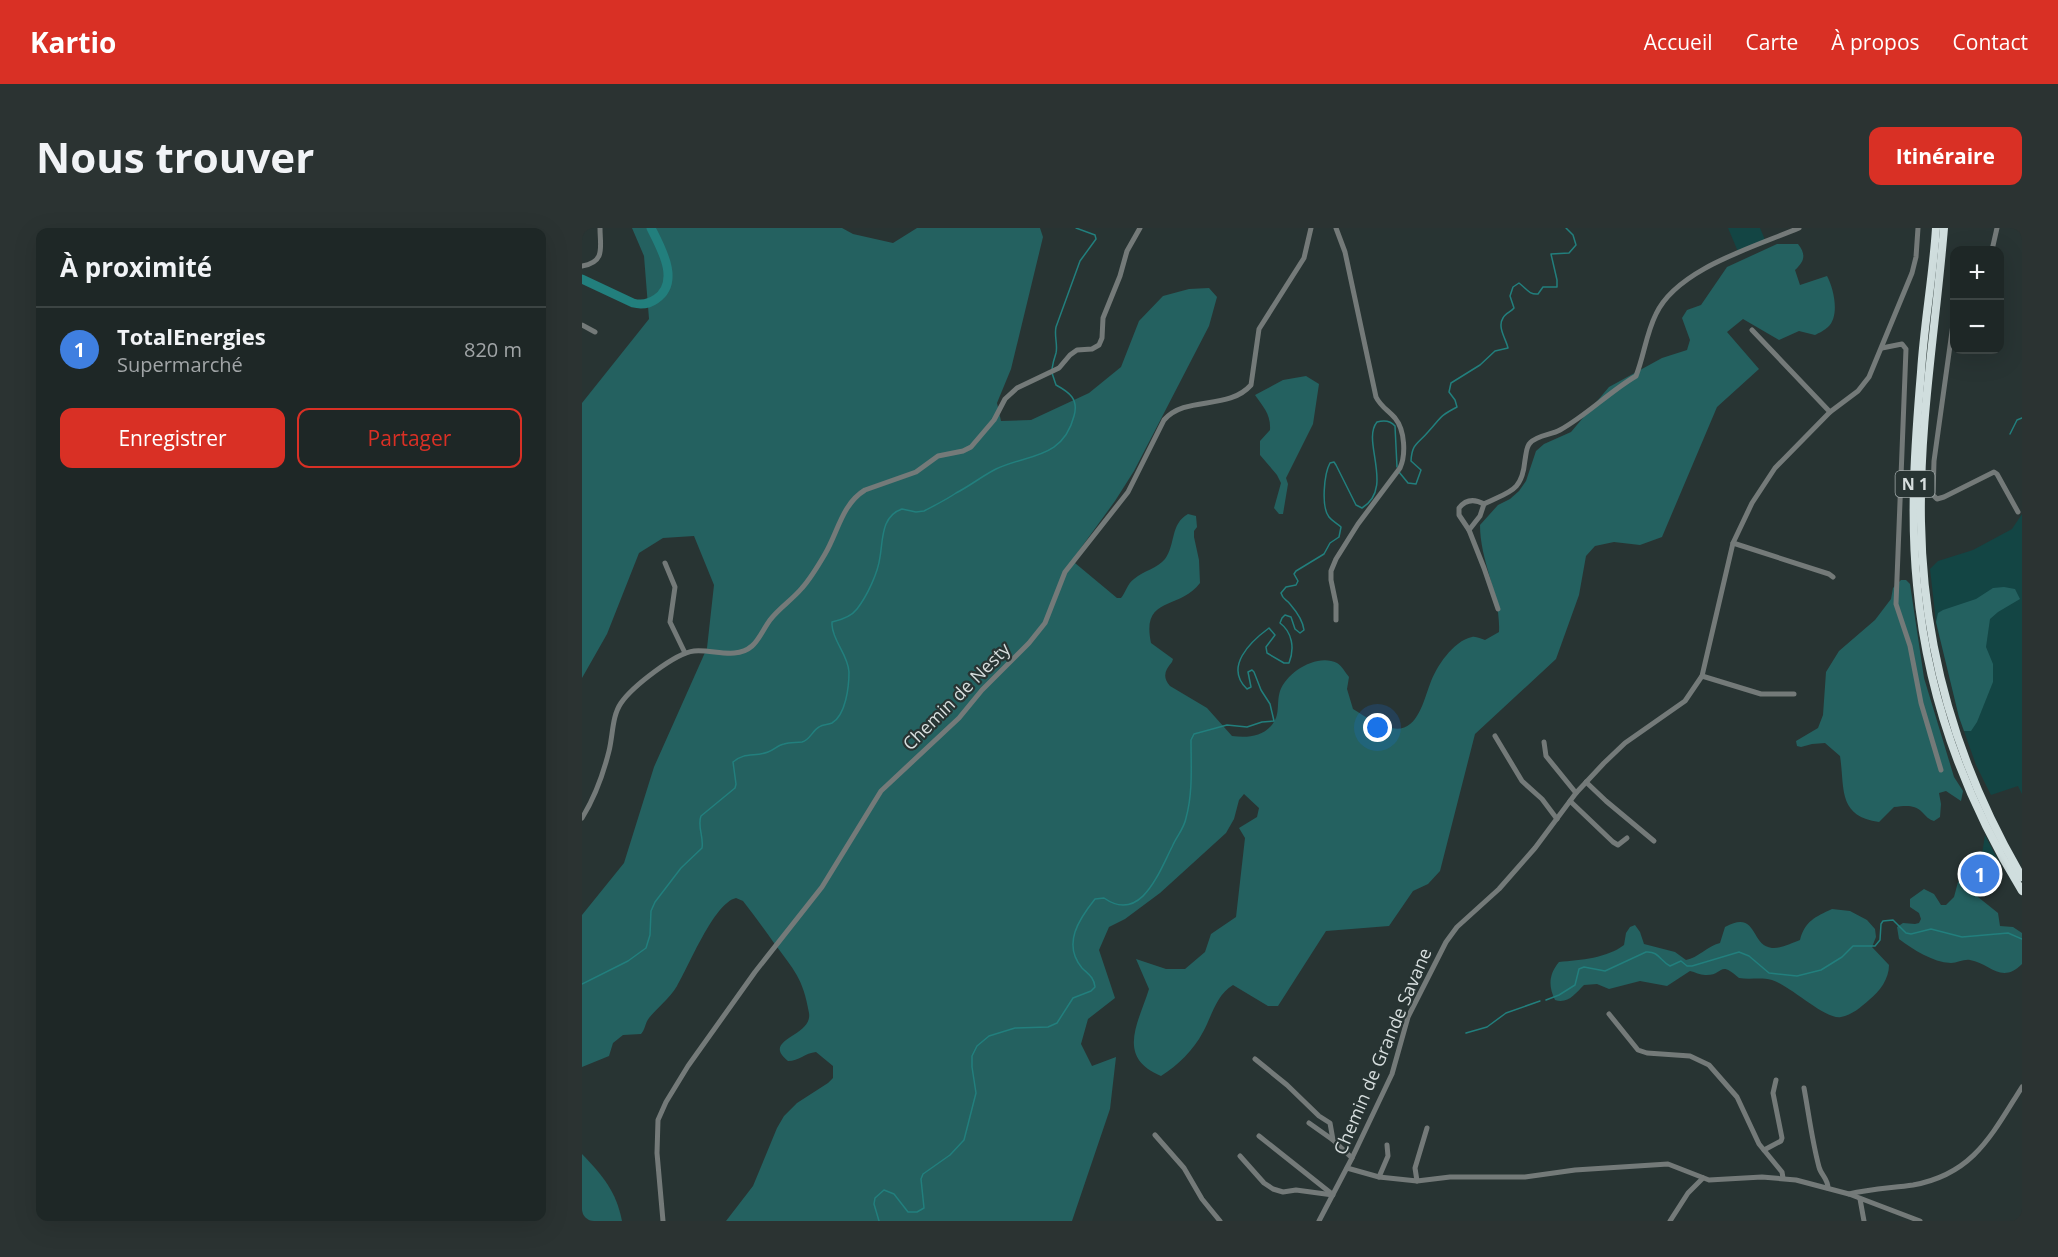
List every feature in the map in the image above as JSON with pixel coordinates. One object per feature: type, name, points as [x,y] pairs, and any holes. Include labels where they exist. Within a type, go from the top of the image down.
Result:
[{"type":"highway","name":"N 1","points":[[1936,228],[1921,370],[1915,480],[1914,547],[1920,614],[1932,679],[1954,751],[1984,822],[2022,891]]},
{"type":"highway","name":"N 1","points":[[1944,228],[1928,380],[1923,457],[1921,520],[1928,615],[1940,681],[1958,740],[1986,808],[2022,877]]},
{"type":"street","points":[[582,266],[595,263],[600,256],[600,228]]},
{"type":"street","points":[[582,818],[603,774],[620,705],[627,695],[671,659],[685,653],[697,651],[736,653],[749,648],[771,619],[802,589],[826,552],[849,504],[858,494],[916,472],[938,456],[971,447],[994,420],[1005,399],[1017,388],[1055,371],[1077,350],[1099,345],[1102,338],[1102,318],[1120,276],[1127,251],[1140,228]]},
{"type":"street","name":"Chemin de Nesty","points":[[663,1221],[657,1153],[658,1120],[660,1112],[688,1066],[755,972],[822,887],[881,791],[959,718],[1045,623],[1065,572],[1128,492],[1164,420],[1169,414],[1182,409],[1237,397],[1251,385],[1259,329],[1304,258],[1311,228]]},
{"type":"street","points":[[1336,228],[1346,252],[1376,397],[1380,405],[1395,418],[1403,442],[1403,461],[1400,468],[1358,524],[1331,571],[1336,620]]},
{"type":"street","points":[[1469,530],[1480,516],[1485,504],[1520,484],[1525,473],[1527,448],[1531,442],[1559,431],[1614,389],[1636,376],[1655,315],[1673,289],[1697,272],[1799,228]]},
{"type":"street","name":"Chemin de Grande Savane","points":[[1318,1221],[1347,1168],[1392,1074],[1408,1017],[1446,942],[1457,927],[1499,889],[1535,848],[1586,782],[1620,747],[1678,708],[1702,676],[1734,543],[1752,503],[1766,478],[1830,412],[1864,385],[1876,363],[1912,273],[1916,257],[1918,228]]},
{"type":"street","points":[[1993,246],[1997,228]]},
{"type":"street","points":[[582,325],[595,332]]},
{"type":"street","points":[[1752,330],[1830,412]]},
{"type":"street","points":[[1881,348],[1902,344],[1906,349],[1896,604],[1910,646],[1922,703],[1941,770]]},
{"type":"street","points":[[1950,346],[1934,462],[1933,495],[1937,499],[1944,497],[1994,472],[2018,512]]},
{"type":"street","points":[[1485,504],[1478,501],[1467,501],[1460,508],[1459,515],[1469,530],[1498,609]]},
{"type":"street","points":[[1734,543],[1833,577]]},
{"type":"street","points":[[665,563],[675,587],[670,622],[685,653]]},
{"type":"street","points":[[1702,676],[1761,694],[1794,694]]},
{"type":"street","points":[[1495,736],[1522,781],[1542,799],[1557,819]]},
{"type":"street","points":[[1544,742],[1546,756],[1576,793]]},
{"type":"street","points":[[1586,782],[1654,841]]},
{"type":"street","points":[[1570,801],[1613,842],[1618,845],[1627,838]]},
{"type":"street","points":[[1609,1014],[1638,1050],[1647,1053],[1690,1056],[1709,1065],[1737,1097],[1764,1150],[1782,1172],[1783,1178]]},
{"type":"street","points":[[1255,1059],[1287,1085],[1319,1116],[1330,1123],[1333,1140]]},
{"type":"street","points":[[1764,1150],[1781,1141],[1782,1138],[1773,1093],[1776,1080]]},
{"type":"street","points":[[1849,1194],[1915,1185],[1953,1171],[1976,1155],[2022,1087]]},
{"type":"street","points":[[1804,1088],[1819,1167],[1827,1180],[1828,1188]]},
{"type":"street","points":[[1309,1123],[1333,1140],[1352,1158]]},
{"type":"street","points":[[1417,1181],[1415,1168],[1428,1128]]},
{"type":"street","points":[[1155,1134],[1184,1168],[1202,1199],[1220,1221]]},
{"type":"street","points":[[1259,1136],[1333,1195]]},
{"type":"street","points":[[1379,1177],[1388,1156],[1387,1144]]},
{"type":"street","points":[[1240,1156],[1264,1183],[1273,1189],[1282,1192],[1296,1190],[1333,1195]]},
{"type":"street","points":[[1347,1168],[1379,1177],[1417,1181],[1473,1177],[1525,1177],[1575,1170],[1668,1164],[1683,1168],[1703,1178],[1783,1178],[1828,1188],[1920,1221]]},
{"type":"street","points":[[1670,1221],[1688,1193],[1703,1178]]},
{"type":"street","points":[[1860,1199],[1864,1221]]},
{"type":"shaded area","points":[[632,228],[842,228],[853,234],[893,243],[917,228],[1040,228],[1043,237],[1011,369],[997,403],[1001,421],[1031,420],[1089,393],[1121,367],[1139,321],[1163,296],[1189,289],[1209,288],[1217,297],[1209,326],[1134,471],[1075,556],[1075,563],[1117,598],[1121,598],[1132,581],[1165,559],[1182,518],[1188,514],[1196,516],[1197,527],[1194,537],[1199,560],[1200,583],[1191,592],[1157,610],[1151,617],[1149,628],[1151,643],[1173,659],[1165,674],[1170,686],[1207,708],[1232,736],[1237,737],[1253,736],[1267,730],[1276,718],[1280,691],[1289,677],[1304,666],[1321,660],[1337,663],[1349,677],[1347,689],[1353,709],[1376,723],[1391,728],[1400,729],[1413,721],[1418,715],[1436,670],[1452,649],[1465,639],[1477,637],[1485,640],[1499,632],[1497,605],[1483,552],[1480,525],[1498,505],[1519,491],[1526,481],[1536,451],[1544,444],[1571,432],[1609,387],[1662,358],[1687,350],[1690,340],[1682,318],[1687,310],[1701,305],[1727,267],[1777,244],[1798,244],[1803,254],[1801,264],[1795,270],[1800,285],[1827,276],[1834,295],[1835,309],[1832,322],[1815,335],[1799,331],[1779,340],[1743,319],[1727,332],[1759,369],[1717,407],[1662,537],[1640,545],[1614,542],[1595,546],[1586,556],[1579,595],[1556,659],[1475,734],[1440,871],[1428,884],[1413,891],[1389,926],[1326,931],[1278,1006],[1268,1006],[1233,985],[1218,1000],[1195,1045],[1161,1076],[1147,1068],[1139,1059],[1135,1049],[1136,1027],[1149,989],[1136,959],[1166,969],[1185,969],[1205,952],[1211,934],[1236,917],[1245,838],[1239,828],[1257,817],[1259,808],[1244,794],[1239,800],[1234,819],[1226,833],[1160,893],[1125,919],[1109,927],[1099,950],[1115,998],[1088,1019],[1081,1044],[1092,1066],[1116,1057],[1110,1109],[1072,1221],[726,1221],[753,1186],[784,1116],[797,1103],[833,1078],[833,1066],[816,1052],[788,1061],[781,1054],[780,1048],[783,1042],[803,1028],[808,1021],[807,1001],[801,983],[792,968],[743,901],[736,898],[719,911],[677,986],[649,1018],[641,1034],[623,1035],[613,1043],[609,1056],[582,1067],[582,915],[624,863],[654,767],[707,648],[714,585],[694,536],[663,538],[639,553],[607,634],[582,678],[582,403],[649,319],[644,256]]},
{"type":"shaded area","points":[[1728,228],[1760,228],[1766,242],[1739,254]]},
{"type":"shaded area","points":[[1306,376],[1319,384],[1313,424],[1286,478],[1288,484],[1283,514],[1279,514],[1274,508],[1281,483],[1260,455],[1260,441],[1270,430],[1269,419],[1255,395],[1283,380]]},
{"type":"shaded area","points":[[2022,514],[2022,794],[2018,786],[1991,795],[1976,765],[1959,717],[1936,622],[1930,569],[1938,561],[1973,550],[2012,529]]},
{"type":"shaded area","points":[[1901,580],[1906,580],[1910,584],[1924,678],[1954,777],[1963,791],[1961,801],[1946,791],[1939,793],[1940,817],[1934,821],[1919,809],[1909,806],[1894,807],[1879,822],[1856,814],[1850,807],[1843,789],[1840,756],[1825,743],[1801,747],[1797,746],[1796,741],[1818,728],[1823,715],[1826,672],[1839,651],[1875,620],[1891,599],[1893,588]]},
{"type":"shaded area","points":[[1993,588],[2015,589],[2020,599],[1990,619],[1986,647],[1993,664],[1993,682],[1977,722],[1971,731],[1964,731],[1936,622],[1938,613],[1976,599]]},
{"type":"shaded area","points":[[1985,835],[2001,865],[1986,862],[1982,854]]},
{"type":"shaded area","points":[[1966,878],[1974,880],[1978,897],[1998,913],[2000,926],[2013,927],[2022,933],[2022,964],[2015,970],[2002,973],[1970,960],[1951,963],[1937,960],[1899,939],[1897,927],[1903,923],[1919,923],[1921,919],[1919,913],[1910,907],[1910,899],[1924,889],[1934,894],[1941,905],[1946,905],[1954,897],[1958,882]]},
{"type":"shaded area","points":[[1832,909],[1850,911],[1867,920],[1875,929],[1876,937],[1872,947],[1889,965],[1886,980],[1877,993],[1860,1008],[1845,1016],[1834,1017],[1826,1013],[1780,983],[1764,979],[1739,978],[1724,969],[1711,975],[1701,975],[1690,971],[1667,986],[1640,981],[1609,989],[1597,984],[1584,985],[1564,1001],[1555,1000],[1553,995],[1551,976],[1559,962],[1593,958],[1610,953],[1624,945],[1626,933],[1630,927],[1635,925],[1644,944],[1675,952],[1686,960],[1720,943],[1725,927],[1743,922],[1749,925],[1765,946],[1775,948],[1786,946],[1800,940],[1805,928],[1812,920]]},
{"type":"shaded area","points":[[582,1154],[608,1185],[622,1221],[582,1221]]},
{"type":"waterway","points":[[582,279],[633,303],[645,304],[656,299],[667,284],[668,274],[664,255],[651,228]]},
{"type":"waterway","points":[[1052,369],[1056,350],[1056,327],[1080,261],[1096,239],[1095,235],[1076,228]]},
{"type":"waterway","points":[[1399,472],[1408,483],[1416,484],[1421,470],[1411,461],[1413,451],[1416,444],[1441,418],[1457,407],[1449,392],[1451,383],[1480,365],[1495,351],[1508,348],[1501,322],[1504,316],[1514,308],[1510,296],[1513,287],[1519,283],[1535,294],[1538,294],[1543,287],[1557,287],[1551,254],[1569,253],[1576,245],[1573,235],[1566,228]]},
{"type":"waterway","points":[[582,984],[628,961],[646,948],[650,935],[651,911],[655,902],[681,868],[702,848],[701,816],[735,788],[733,762],[741,757],[768,752],[788,743],[805,741],[822,725],[832,723],[841,714],[849,672],[846,659],[835,637],[832,622],[852,614],[865,598],[877,570],[884,529],[890,517],[902,509],[924,511],[996,469],[1043,453],[1062,440],[1069,430],[1075,405],[1069,393],[1056,385],[1052,373]]},
{"type":"waterway","points":[[2010,434],[2017,420],[2022,418]]},
{"type":"waterway","points":[[879,1221],[874,1204],[875,1198],[884,1190],[894,1194],[908,1212],[917,1212],[924,1208],[921,1179],[923,1174],[950,1155],[964,1140],[976,1093],[972,1056],[977,1046],[989,1036],[1015,1028],[1048,1027],[1057,1023],[1073,998],[1095,987],[1092,978],[1076,959],[1073,950],[1075,932],[1083,915],[1095,899],[1104,898],[1117,904],[1128,905],[1138,900],[1155,881],[1185,822],[1191,789],[1191,740],[1194,734],[1227,725],[1247,727],[1274,721],[1270,704],[1254,672],[1252,670],[1248,672],[1251,687],[1247,689],[1238,672],[1239,664],[1254,640],[1269,628],[1275,635],[1266,647],[1267,653],[1284,663],[1289,663],[1292,652],[1291,641],[1287,631],[1280,623],[1282,618],[1285,615],[1291,617],[1295,629],[1300,633],[1304,630],[1299,616],[1281,593],[1286,587],[1296,585],[1298,581],[1294,574],[1296,571],[1324,554],[1330,543],[1339,537],[1341,527],[1326,512],[1324,498],[1330,463],[1334,462],[1356,505],[1362,508],[1371,499],[1376,489],[1373,430],[1377,422],[1384,421],[1395,426],[1397,467]]},
{"type":"waterway","points":[[1546,1000],[1575,985],[1579,969],[1584,967],[1605,971],[1646,952],[1657,955],[1670,966],[1681,961],[1687,966],[1692,966],[1739,952],[1749,956],[1769,973],[1797,976],[1821,970],[1842,957],[1853,946],[1875,946],[1880,940],[1883,921],[1893,920],[1906,933],[1911,934],[1931,929],[1962,937],[2008,933],[2022,939]]},
{"type":"waterway","points":[[1466,1033],[1487,1027],[1506,1013],[1540,1001]]},
{"type":"place","name":"TotalEnergies","points":[[1980,874]]}]
